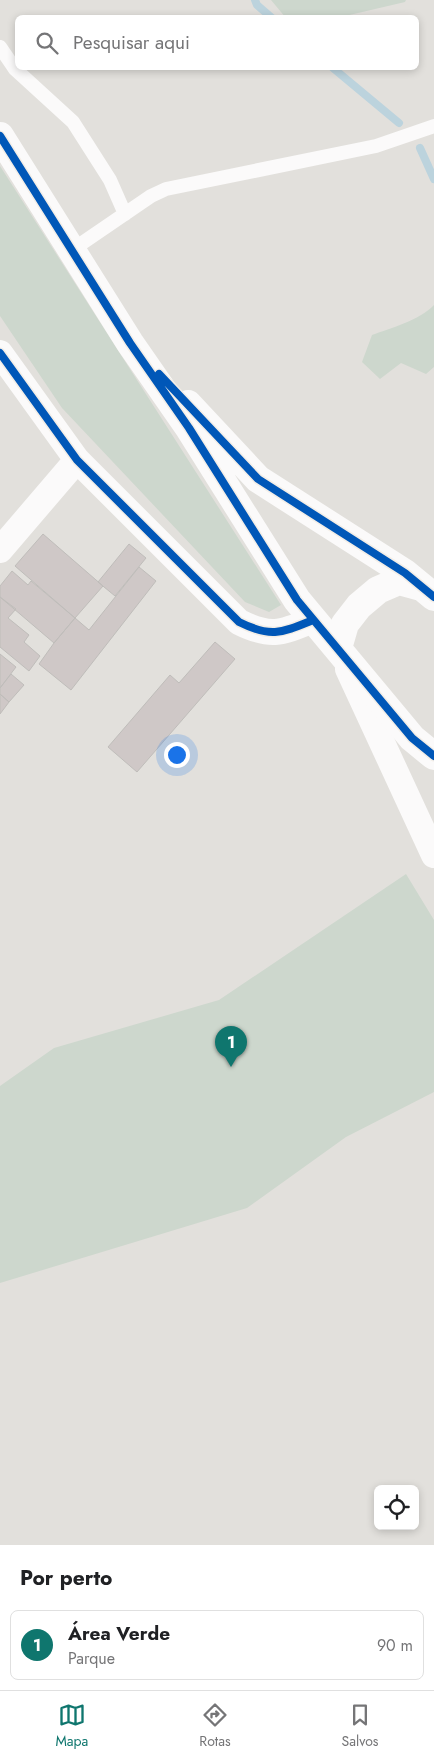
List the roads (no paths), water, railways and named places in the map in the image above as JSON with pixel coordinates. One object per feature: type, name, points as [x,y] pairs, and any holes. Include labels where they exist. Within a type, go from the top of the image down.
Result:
[{"type":"main road","points":[[0,136],[130,343],[189,428],[296,600],[412,738],[434,756]]},
{"type":"main road","points":[[130,343],[258,479],[405,574],[428,592]]},
{"type":"main road","points":[[338,648],[345,624],[358,606],[378,590],[399,582],[428,592]]},
{"type":"street","points":[[0,353],[77,460],[239,622],[255,630],[269,633],[293,628],[313,620]]},
{"type":"street","points":[[0,550],[77,460]]},
{"type":"street","points":[[338,648],[434,855]]},
{"type":"lane","points":[[0,47],[15,69]]},
{"type":"lane","points":[[16,70],[73,122],[110,180],[125,214]]},
{"type":"lane","points":[[72,250],[151,196],[166,189],[376,146],[434,126]]},
{"type":"waterway","points":[[255,0],[257,5],[269,15]]},
{"type":"waterway","points":[[335,70],[399,123]]},
{"type":"waterway","points":[[420,148],[434,179]]},
{"type":"place","name":"Área Verde","points":[[231,1067]]}]
